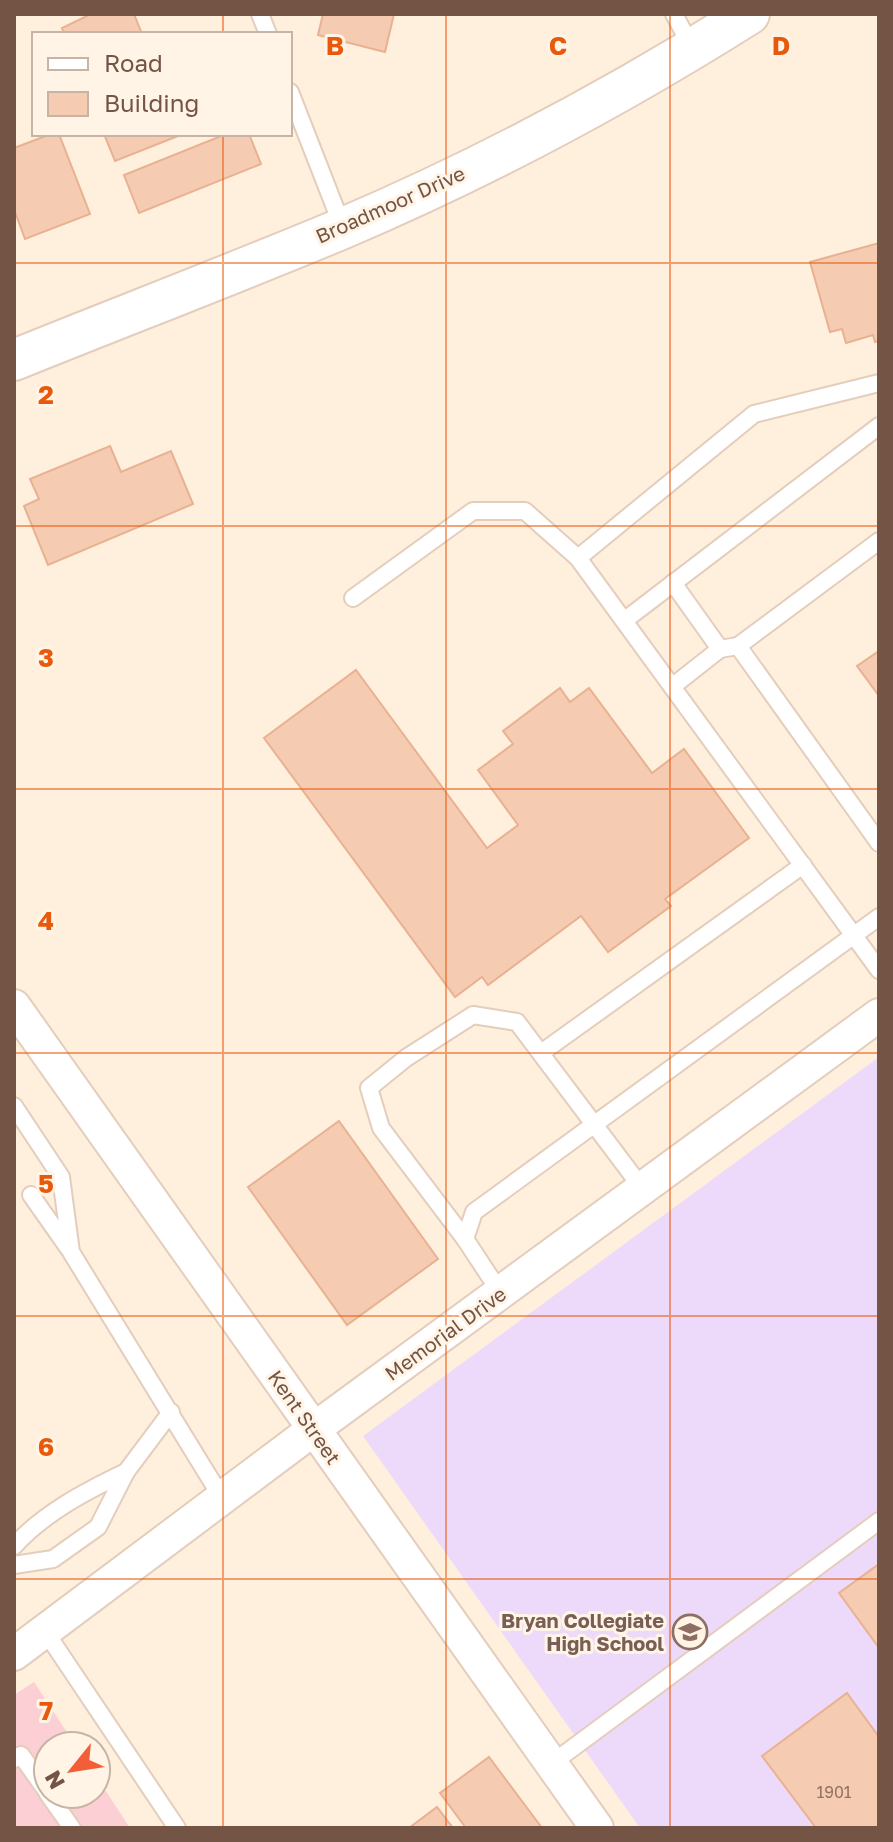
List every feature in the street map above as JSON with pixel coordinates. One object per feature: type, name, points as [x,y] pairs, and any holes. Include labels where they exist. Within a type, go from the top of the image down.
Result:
[{"type":"street","name":"Broadmoor Drive","points":[[14,360],[343,228],[545,131],[693,50],[749,14]]},
{"type":"street","name":"Kent Street","points":[[14,1006],[597,1828]]},
{"type":"street","name":"Memorial Drive","points":[[14,1654],[314,1429],[879,1015]]},
{"type":"lane","points":[[674,14],[693,50]]},
{"type":"lane","points":[[292,97],[343,228]]},
{"type":"lane","points":[[578,558],[754,414],[879,383]]},
{"type":"lane","points":[[625,620],[879,426]]},
{"type":"lane","points":[[353,598],[473,511],[525,511],[578,558],[879,970]]},
{"type":"lane","points":[[673,686],[720,649],[738,646],[879,541]]},
{"type":"lane","points":[[673,583],[720,649]]},
{"type":"lane","points":[[738,646],[879,843]]},
{"type":"lane","points":[[541,1053],[803,865]]},
{"type":"lane","points":[[465,1239],[474,1212],[879,917]]},
{"type":"lane","points":[[500,1292],[465,1239],[381,1128],[369,1088],[406,1058],[473,1015],[517,1022],[642,1188]]},
{"type":"lane","points":[[14,1106],[61,1177],[71,1252]]},
{"type":"lane","points":[[31,1195],[71,1252],[222,1498]]},
{"type":"lane","points":[[14,1565],[53,1559],[98,1527],[126,1472],[171,1412]]},
{"type":"lane","points":[[14,1546],[30,1529],[93,1487],[126,1472]]},
{"type":"lane","points":[[551,1764],[879,1521]]},
{"type":"lane","points":[[45,1631],[177,1828]]},
{"type":"lane","points":[[14,1759],[21,1755],[32,1771]]},
{"type":"lane","points":[[59,1810],[72,1828]]},
{"type":"shaded area","name":"Bryan Collegiate High School","points":[[879,1057],[879,1828],[640,1828],[363,1436]]},
{"type":"shaded area","points":[[34,1682],[66,1730],[32,1730],[32,1810],[112,1810],[112,1800],[130,1828],[14,1828],[14,1695]]},
{"type":"building","points":[[91,14],[134,14],[141,32],[63,32],[62,28]]},
{"type":"building","points":[[323,14],[394,14],[385,52],[318,35]]},
{"type":"building","points":[[46,136],[60,136],[90,214],[25,239],[14,209],[14,148]]},
{"type":"building","points":[[105,136],[178,136],[115,161]]},
{"type":"building","points":[[221,136],[250,136],[261,164],[139,213],[124,175]]},
{"type":"building","points":[[879,243],[879,341],[875,342],[873,335],[846,343],[842,329],[830,332],[810,262]]},
{"type":"building","points":[[110,446],[121,472],[171,451],[193,504],[48,565],[24,506],[39,499],[30,479]]},
{"type":"building","points":[[879,651],[879,696],[857,666]]},
{"type":"building","points":[[356,670],[487,848],[518,825],[478,770],[513,744],[503,731],[560,688],[570,702],[589,688],[652,773],[684,749],[749,838],[665,899],[671,906],[608,952],[581,916],[488,985],[482,977],[455,997],[264,738]]},
{"type":"building","points":[[339,1121],[438,1259],[347,1325],[248,1187]]},
{"type":"building","points":[[879,1564],[879,1648],[839,1593]]},
{"type":"building","points":[[847,1693],[879,1737],[879,1828],[816,1828],[762,1756]]},
{"type":"building","points":[[489,1757],[542,1828],[466,1828],[440,1793]]},
{"type":"building","points":[[437,1807],[453,1828],[409,1828]]},
{"type":"place","name":"Bryan Collegiate High School","points":[[690,1632]]}]
